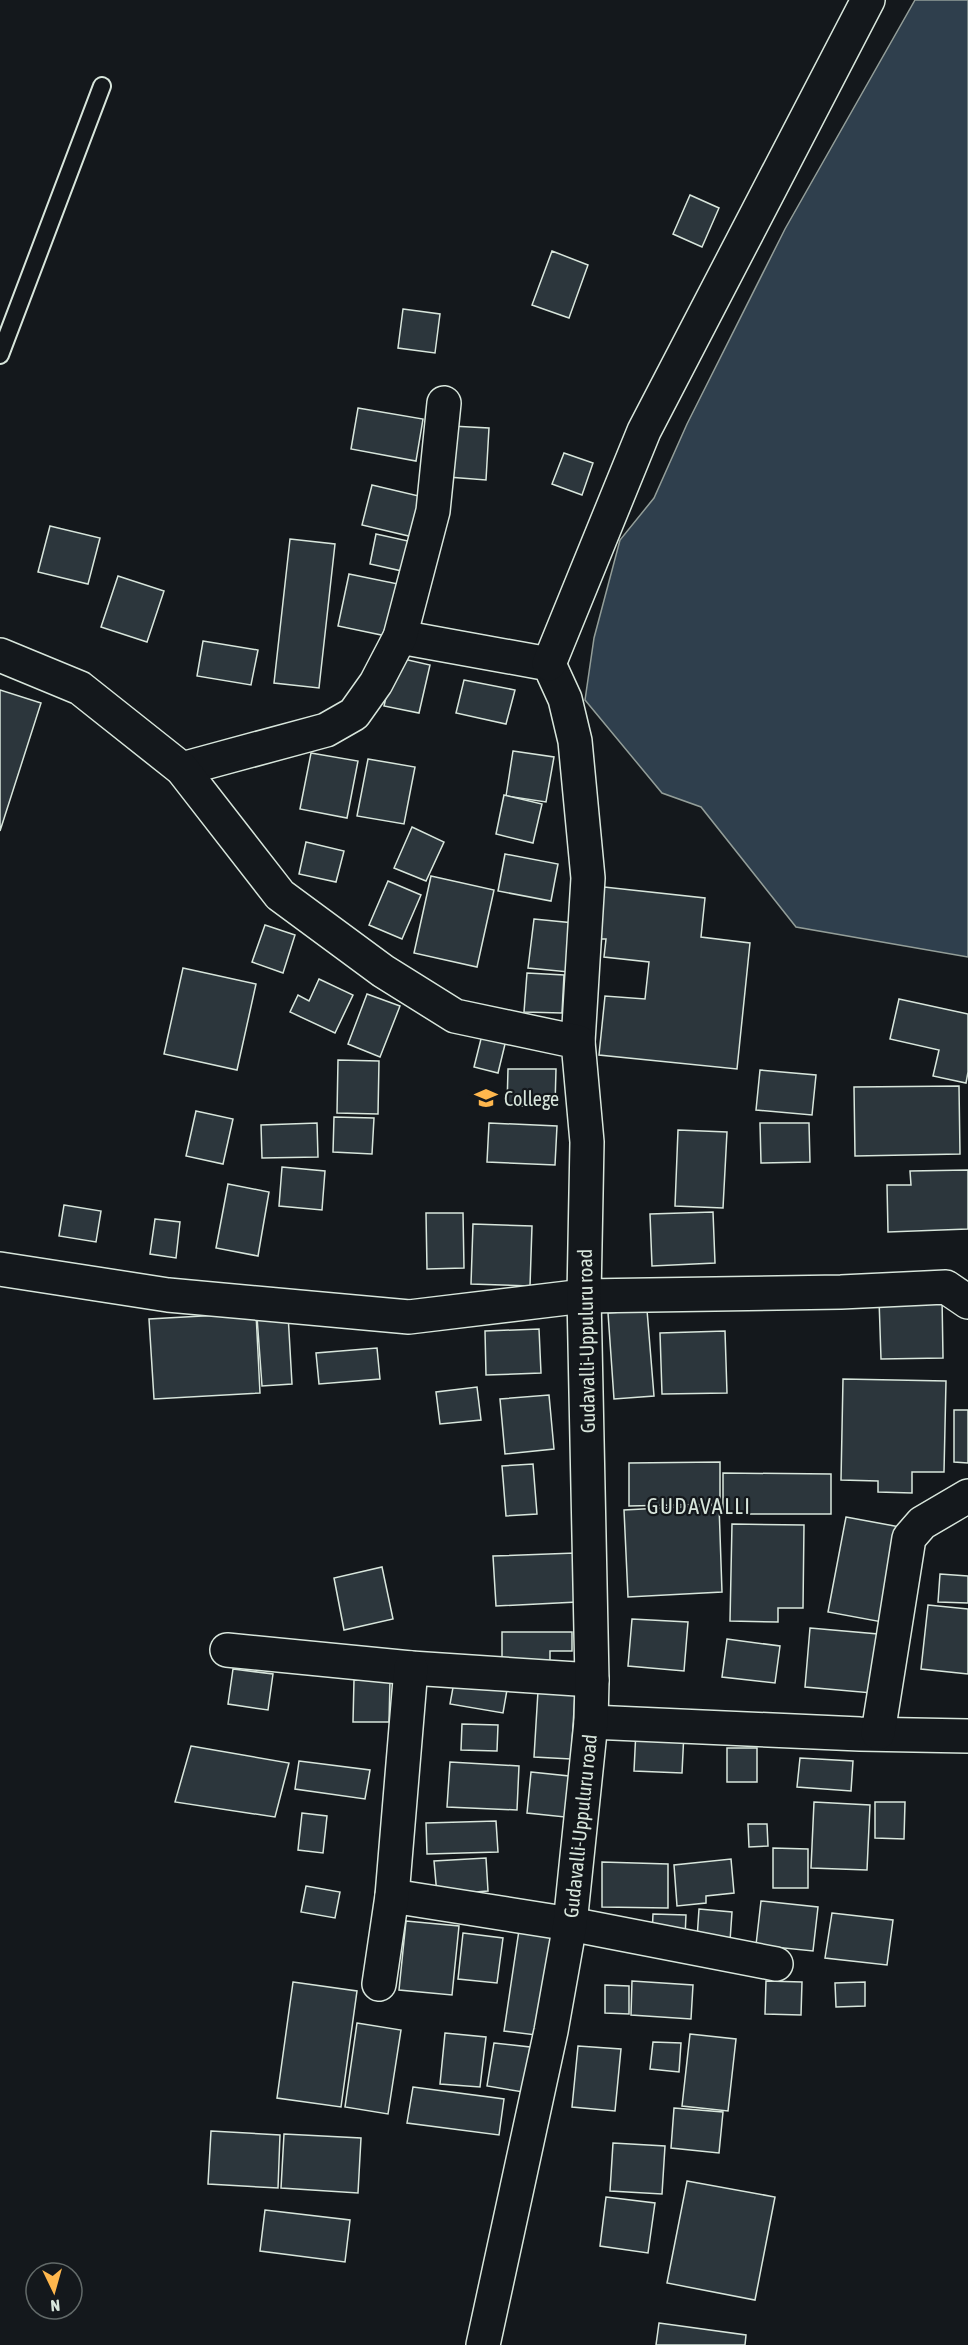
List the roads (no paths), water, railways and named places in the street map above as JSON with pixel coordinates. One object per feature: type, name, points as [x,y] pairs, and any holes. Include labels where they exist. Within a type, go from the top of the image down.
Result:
[{"type":"street","points":[[400,637],[549,664],[644,431],[868,0]]},
{"type":"street","points":[[182,769],[326,730],[354,714],[376,683],[400,637],[433,511],[444,403]]},
{"type":"street","points":[[0,654],[80,688],[182,769],[280,896],[383,971],[455,1016],[578,1042]]},
{"type":"street","name":"Gudavalli-Uppuluru road","points":[[483,2345],[551,2031],[570,1924],[591,1722],[584,1296],[587,1142],[578,1042],[588,878],[575,741],[565,699],[549,664]]},
{"type":"street","points":[[0,1269],[168,1295],[409,1317],[584,1296],[841,1292],[946,1287],[968,1302]]},
{"type":"street","points":[[878,1733],[909,1538],[922,1523],[968,1496]]},
{"type":"street","points":[[227,1650],[411,1668],[592,1680]]},
{"type":"street","points":[[379,1984],[392,1896],[411,1668]]},
{"type":"street","points":[[591,1722],[860,1734],[968,1736]]},
{"type":"street","points":[[392,1896],[570,1924],[776,1964]]},
{"type":"lane","points":[[0,356],[102,86]]},
{"type":"water","points":[[915,0],[968,0],[968,957],[796,927],[701,807],[662,793],[585,700],[594,638],[620,540],[654,498],[687,424],[785,229]]},
{"type":"place","name":"College","points":[[486,1098]]},
{"type":"district","name":"GUDAVALLI","points":[[699,1506]]}]
